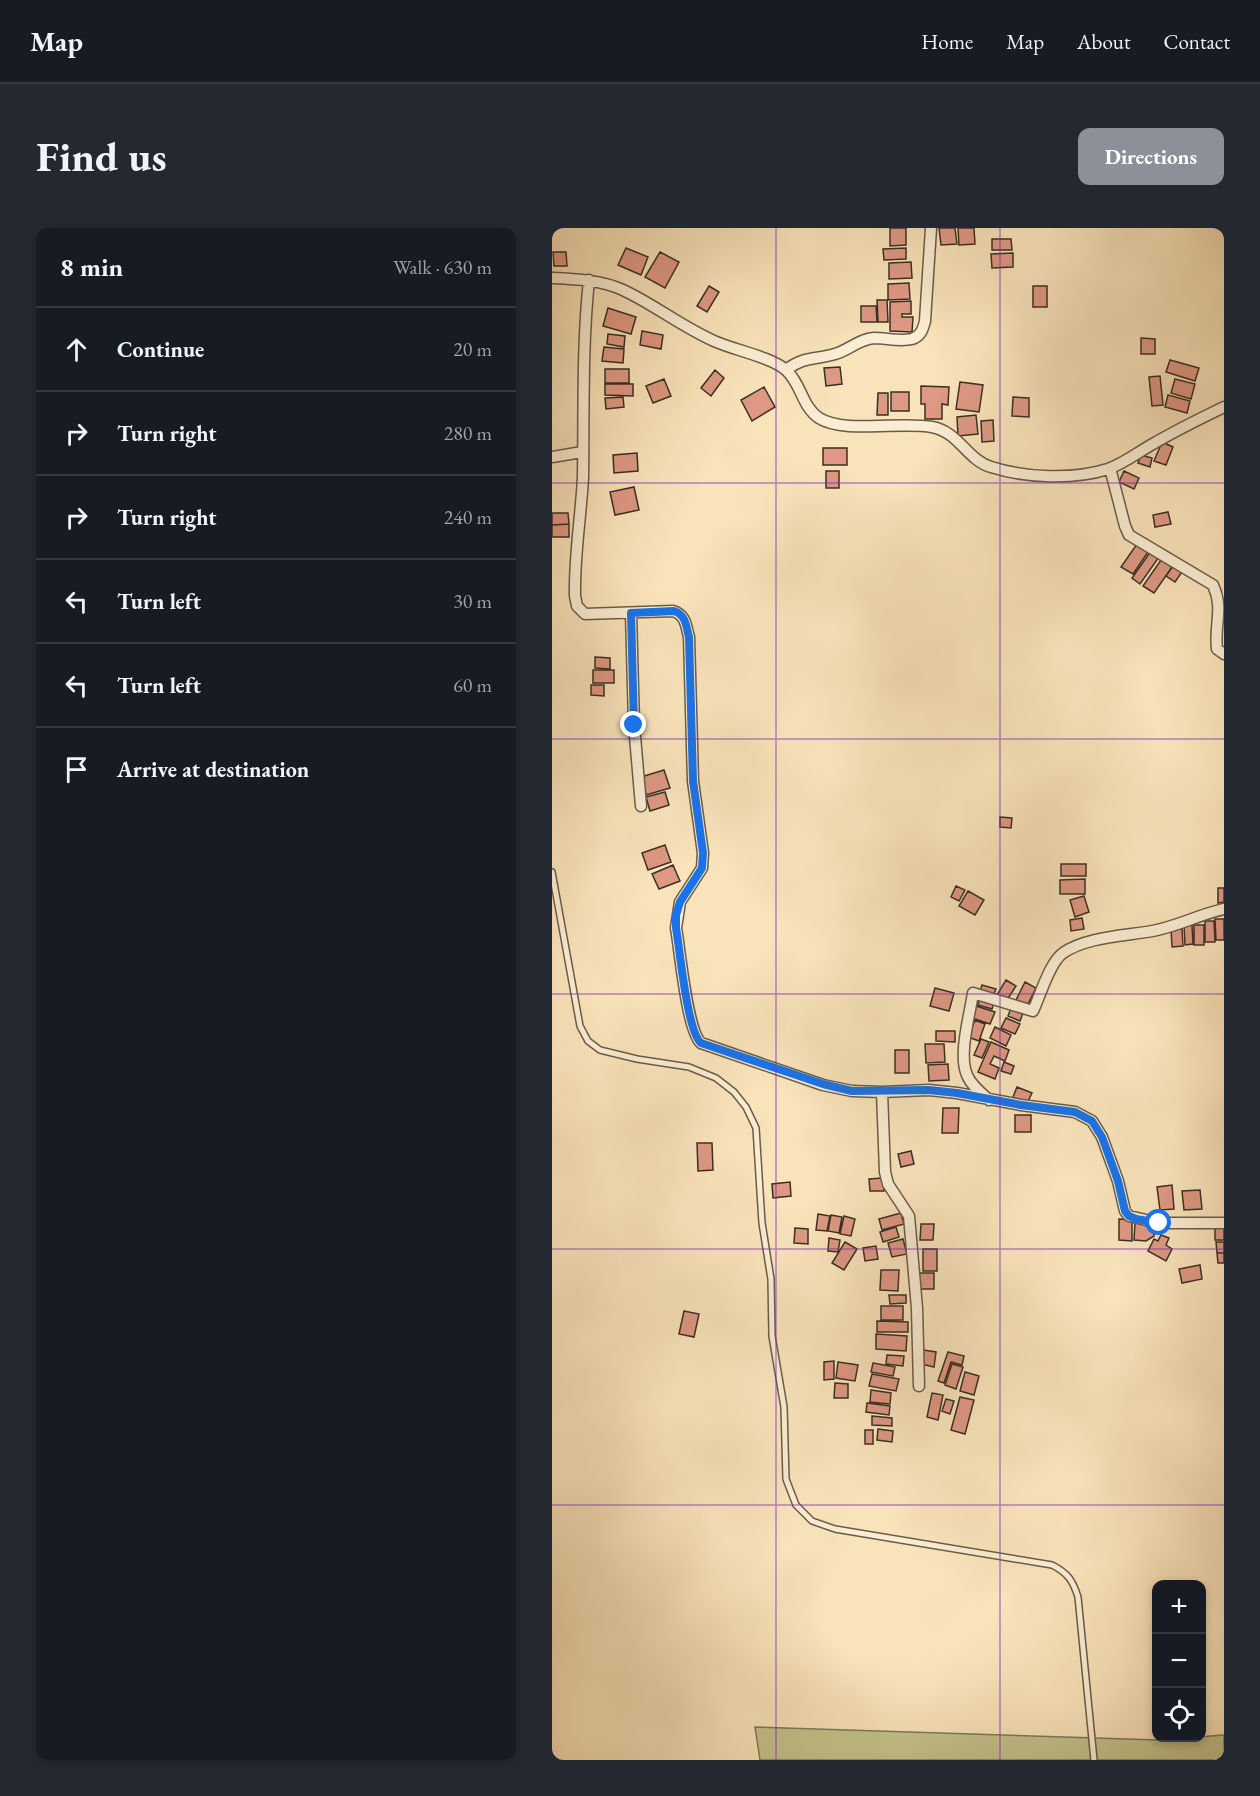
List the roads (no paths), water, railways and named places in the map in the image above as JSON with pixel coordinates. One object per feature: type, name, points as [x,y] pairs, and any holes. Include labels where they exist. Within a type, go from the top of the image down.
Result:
[{"type":"street","points":[[786,370],[805,359],[833,355],[866,339],[905,340],[913,339],[918,335],[925,321],[931,228]]},
{"type":"street","points":[[552,278],[589,280],[623,290],[691,330],[786,370],[814,414],[821,419],[833,424],[916,425],[934,428],[955,437],[988,467],[1005,471],[1059,476],[1095,473],[1110,468],[1188,424],[1224,407]]},
{"type":"street","points":[[589,280],[585,320],[583,478],[574,584],[577,606],[585,614],[674,611],[679,612],[684,618],[689,637],[693,781],[702,868],[680,902],[676,915],[676,928],[696,1039],[708,1046],[823,1084],[852,1091],[929,1090],[1075,1112],[1092,1121],[1102,1137],[1118,1181],[1125,1211],[1129,1216],[1159,1223],[1224,1223]]},
{"type":"street","points":[[552,457],[582,452]]},
{"type":"street","points":[[1110,468],[1129,535],[1213,585],[1219,596],[1221,610],[1217,648],[1224,654]]},
{"type":"street","points":[[631,613],[634,725],[641,806]]},
{"type":"street","points":[[989,1100],[971,1082],[966,1074],[964,1062],[973,993],[1034,1011],[1055,962],[1061,954],[1073,948],[1111,938],[1158,930],[1224,909]]},
{"type":"street","points":[[882,1092],[885,1172],[888,1184],[906,1208],[911,1226],[917,1308],[919,1386]]},
{"type":"lane","points":[[552,872],[580,1026],[588,1041],[600,1050],[689,1067],[716,1078],[734,1092],[746,1107],[756,1128],[762,1223],[771,1279],[772,1336],[784,1407],[786,1479],[796,1505],[812,1521],[835,1529],[1052,1565],[1065,1572],[1073,1582],[1078,1597],[1094,1760]]}]
